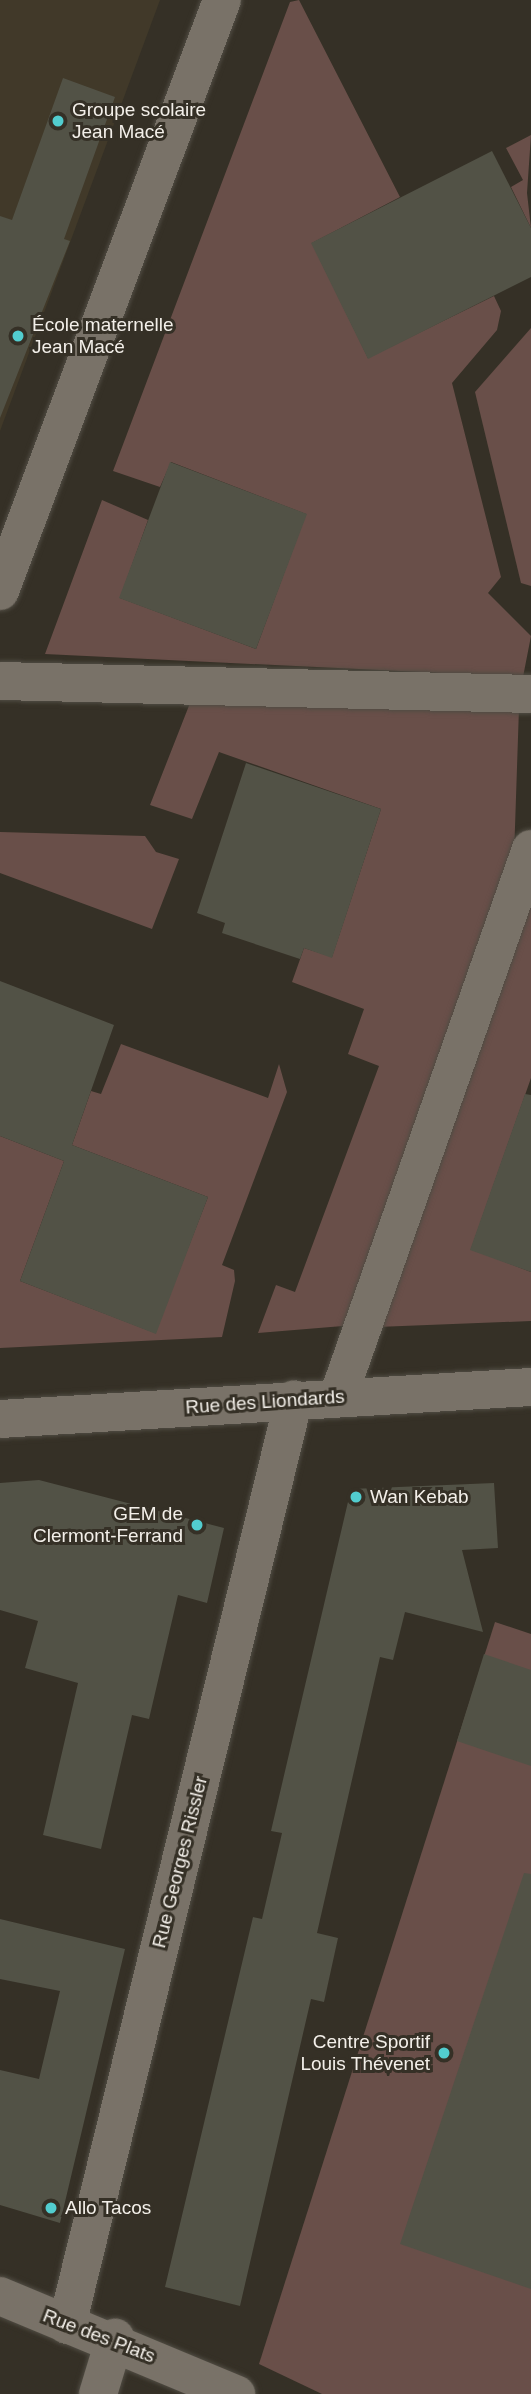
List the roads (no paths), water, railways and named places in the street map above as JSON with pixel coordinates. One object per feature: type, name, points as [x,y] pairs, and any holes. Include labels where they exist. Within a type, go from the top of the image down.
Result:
[{"type":"street","points":[[0,591],[222,0]]},
{"type":"street","points":[[0,681],[531,694]]},
{"type":"street","points":[[338,1397],[531,849]]},
{"type":"street","name":"Rue des Liondards","points":[[0,1419],[294,1399],[531,1387]]},
{"type":"street","name":"Rue Georges Rissler","points":[[67,2325],[294,1399]]},
{"type":"street","name":"Rue des Plats","points":[[0,2296],[67,2325],[115,2338],[236,2394]]},
{"type":"street","points":[[98,2394],[115,2338]]},
{"type":"place","name":"Groupe scolaire Jean Macé","points":[[58,121]]},
{"type":"place","name":"École maternelle Jean Macé","points":[[18,336]]},
{"type":"place","name":"Wan Kebab","points":[[356,1497]]},
{"type":"place","name":"GEM de Clermont-Ferrand","points":[[197,1525]]},
{"type":"place","name":"Centre Sportif Louis Thévenet","points":[[444,2053]]},
{"type":"place","name":"Allo Tacos","points":[[51,2208]]}]
